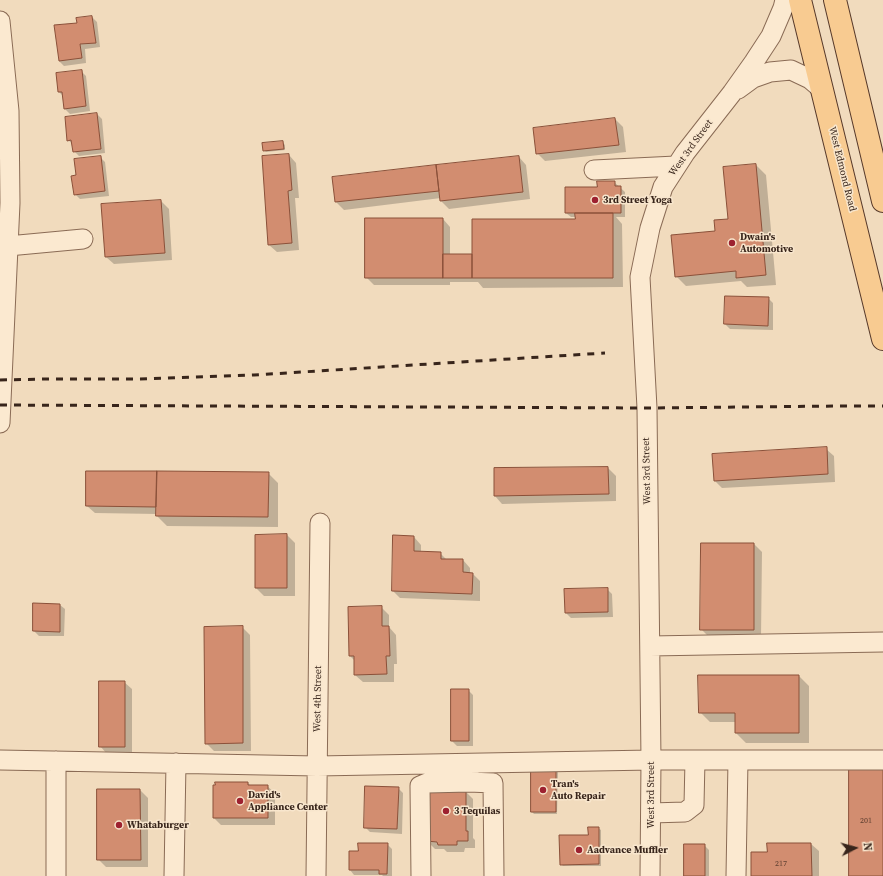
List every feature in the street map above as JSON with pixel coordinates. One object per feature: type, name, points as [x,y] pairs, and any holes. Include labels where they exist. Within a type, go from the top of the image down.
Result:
[{"type":"main road","name":"West Edmond Road","points":[[800,0],[883,339]]},
{"type":"main road","points":[[835,0],[883,201]]},
{"type":"street","name":"West 3rd Street","points":[[650,876],[650,646],[646,408],[640,277],[650,228],[663,186],[685,153],[754,62],[771,36],[785,0]]},
{"type":"street","points":[[0,21],[9,111],[10,203],[2,316],[0,423]]},
{"type":"street","name":"West 3rd Street","points":[[732,93],[753,78],[770,72],[792,70],[810,79],[822,90]]},
{"type":"street","points":[[594,170],[676,166]]},
{"type":"street","points":[[8,246],[82,239]]},
{"type":"street","name":"West 4th Street","points":[[316,876],[320,523]]},
{"type":"street","points":[[650,646],[883,642]]},
{"type":"street","points":[[0,760],[317,766],[651,760],[883,760]]},
{"type":"street","points":[[651,813],[685,812],[694,805],[695,760]]},
{"type":"street","points":[[736,876],[738,760]]},
{"type":"street","points":[[56,761],[56,876]]},
{"type":"street","points":[[174,876],[176,763]]},
{"type":"street","points":[[469,763],[469,782]]},
{"type":"street","points":[[421,876],[420,786],[426,783],[469,782],[493,783],[494,876]]},
{"type":"building","points":[[92,16],[96,43],[80,44],[82,58],[59,61],[54,25],[77,23],[76,18]]},
{"type":"building","points":[[82,70],[86,106],[64,109],[62,92],[58,92],[56,73]]},
{"type":"building","points":[[97,113],[101,149],[73,152],[71,140],[67,141],[65,117]]},
{"type":"building","points":[[615,118],[619,145],[536,154],[533,128]]},
{"type":"building","points":[[283,141],[284,149],[263,151],[262,143]]},
{"type":"building","points":[[289,154],[292,190],[288,191],[292,243],[268,245],[262,156]]},
{"type":"building","points":[[101,156],[105,191],[74,195],[71,176],[76,175],[74,159]]},
{"type":"building","points":[[519,156],[523,192],[440,201],[436,165]]},
{"type":"building","points":[[756,164],[766,275],[736,278],[736,271],[675,277],[671,235],[715,231],[714,220],[728,219],[723,167]]},
{"type":"building","points":[[436,165],[439,191],[335,202],[332,177]]},
{"type":"building","points":[[597,181],[615,181],[615,186],[621,186],[621,213],[565,213],[565,187],[597,187]]},
{"type":"building","points":[[161,200],[165,253],[105,257],[101,204]]},
{"type":"building","points":[[575,213],[613,213],[613,278],[472,278],[472,219],[575,219]]},
{"type":"building","points":[[365,218],[443,218],[443,278],[365,278]]},
{"type":"building","points":[[443,254],[472,254],[472,278],[443,278]]},
{"type":"building","points":[[725,296],[769,297],[768,326],[724,324]]},
{"type":"building","points":[[827,447],[828,474],[714,481],[712,454]]},
{"type":"building","points":[[608,467],[609,494],[494,496],[494,468]]},
{"type":"building","points":[[86,471],[157,471],[156,507],[86,506]]},
{"type":"building","points":[[157,471],[269,472],[268,517],[156,516]]},
{"type":"building","points":[[287,534],[287,588],[255,588],[255,535]]},
{"type":"building","points":[[393,535],[414,536],[414,551],[441,552],[441,559],[463,559],[463,572],[473,573],[472,594],[392,591]]},
{"type":"building","points":[[701,543],[754,543],[754,630],[700,630]]},
{"type":"building","points":[[608,588],[608,612],[565,613],[564,589]]},
{"type":"building","points":[[33,603],[60,604],[60,632],[33,631]]},
{"type":"building","points":[[382,606],[382,626],[389,626],[390,656],[386,656],[387,674],[354,675],[354,656],[349,656],[348,607]]},
{"type":"building","points":[[243,626],[243,743],[205,744],[204,627]]},
{"type":"building","points":[[698,675],[799,675],[799,733],[735,733],[735,713],[699,713]]},
{"type":"building","points":[[99,681],[125,681],[125,747],[99,747]]},
{"type":"building","points":[[451,689],[469,689],[469,741],[451,741]]},
{"type":"building","points":[[849,767],[883,767],[883,876],[849,876]]},
{"type":"building","name":"Tran's Auto Repair","points":[[531,769],[556,769],[556,812],[531,812]]},
{"type":"building","points":[[215,782],[248,782],[248,785],[268,785],[268,818],[213,818],[213,785],[215,785]]},
{"type":"building","points":[[365,786],[399,787],[397,829],[364,828]]},
{"type":"building","name":"Whataburger","points":[[97,789],[140,789],[141,860],[97,860]]},
{"type":"building","name":"3 Tequilas","points":[[427,790],[466,790],[466,831],[468,831],[468,841],[457,841],[457,845],[438,845],[437,842],[426,841]]},
{"type":"building","name":"Aadvance Muffler","points":[[588,827],[599,827],[599,864],[560,865],[559,835],[588,835]]},
{"type":"building","points":[[358,843],[388,843],[387,874],[379,874],[379,870],[349,870],[349,851],[358,851]]},
{"type":"building","points":[[767,843],[811,843],[812,876],[751,876],[751,852],[767,852]]},
{"type":"building","points":[[684,844],[705,844],[705,876],[684,876]]},
{"type":"railway","points":[[0,380],[139,379],[254,375],[605,353]]},
{"type":"railway","points":[[0,405],[647,408],[883,406]]},
{"type":"place","name":"3rd Street Yoga","points":[[595,200]]},
{"type":"place","name":"Dwain's Automotive","points":[[732,243]]},
{"type":"place","name":"Tran's Auto Repair","points":[[543,790]]},
{"type":"place","name":"David's Appliance Center","points":[[240,801]]},
{"type":"place","name":"3 Tequilas","points":[[446,811]]},
{"type":"place","name":"Whataburger","points":[[119,825]]},
{"type":"place","name":"Aadvance Muffler","points":[[579,850]]}]
